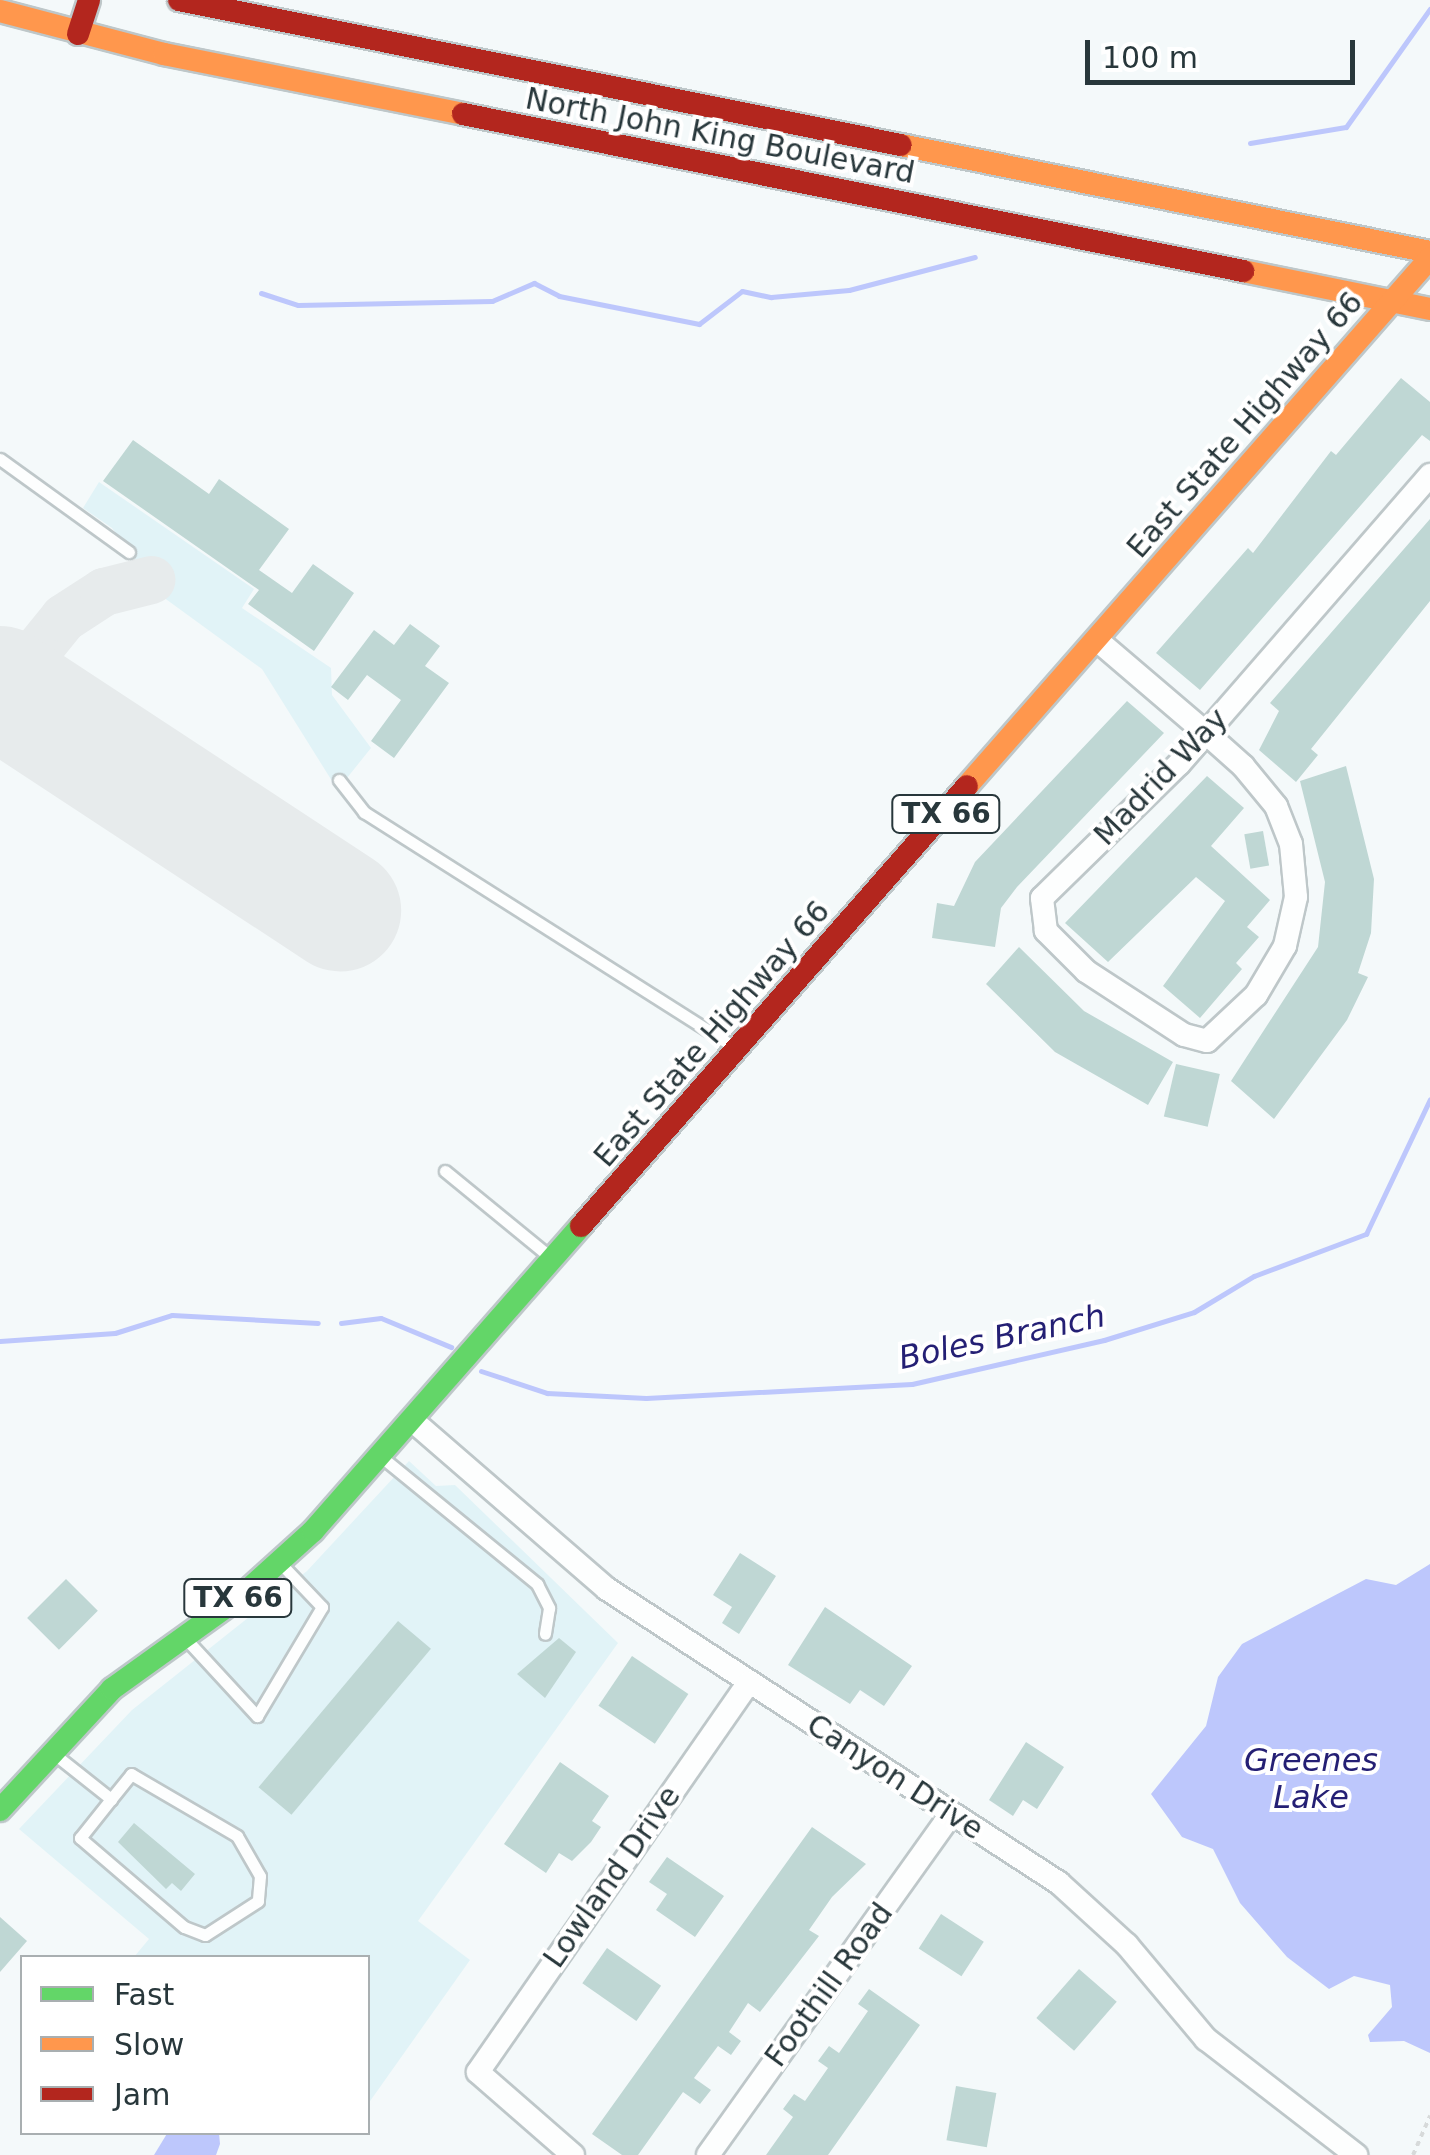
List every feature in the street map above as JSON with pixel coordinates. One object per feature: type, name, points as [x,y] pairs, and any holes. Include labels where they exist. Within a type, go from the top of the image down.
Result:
[{"type":"main road","points":[[78,34],[89,0]]},
{"type":"main road","name":"North John King Boulevard","points":[[179,0],[1430,255]]},
{"type":"main road","name":"North John King Boulevard","points":[[0,11],[78,34],[1430,309]]},
{"type":"main road","name":"East State Highway 66","points":[[4,1797],[112,1689],[280,1564],[381,1456],[1430,255]]},
{"type":"street","name":"Madrid Way","points":[[1206,733],[1276,806],[1291,844],[1296,897],[1274,970],[1226,1030],[1207,1041],[1086,970],[1046,931],[1038,906],[1206,733],[1428,482]]},
{"type":"street","points":[[1097,640],[1206,733]]},
{"type":"street","name":"Canyon Drive","points":[[412,1421],[574,1563],[1094,1912],[1206,2039],[1356,2155]]},
{"type":"street","name":"Lowland Drive","points":[[573,2155],[478,2072],[748,1682]]},
{"type":"street","name":"Foothill Road","points":[[708,2155],[951,1814]]},
{"type":"lane","points":[[0,459],[129,552]]},
{"type":"lane","points":[[340,780],[364,812],[738,1051]]},
{"type":"lane","points":[[444,1171],[554,1260]]},
{"type":"lane","points":[[381,1456],[536,1584],[549,1608],[545,1634]]},
{"type":"lane","points":[[184,1636],[202,1665],[258,1716],[322,1606],[280,1564]]},
{"type":"lane","points":[[51,1751],[111,1799]]},
{"type":"lane","points":[[131,1774],[237,1836],[260,1876],[258,1901],[205,1935],[184,1927],[80,1838],[111,1799],[131,1774]]},
{"type":"path","points":[[1412,2155],[1430,2116]]},
{"type":"shaded area","points":[[99,482],[254,589],[242,608],[331,668],[332,695],[371,748],[347,778],[332,781],[262,669],[163,597],[112,528],[83,508]]},
{"type":"shaded area","points":[[409,1461],[436,1486],[455,1485],[618,1643],[418,1921],[470,1960],[370,2101],[370,1955],[136,1955],[149,1939],[19,1829],[132,1710],[307,1571]]},
{"type":"water","name":"Greenes Lake","points":[[1430,1564],[1430,2053],[1404,2041],[1370,2042],[1368,2035],[1392,2007],[1390,1985],[1354,1976],[1329,1989],[1287,1957],[1240,1903],[1213,1849],[1182,1837],[1151,1794],[1206,1726],[1218,1677],[1242,1644],[1366,1579],[1396,1585]]},
{"type":"water","points":[[166,2135],[219,2135],[216,2155],[154,2155]]},
{"type":"building","points":[[1401,378],[1430,402],[1430,441],[1422,435],[1200,690],[1156,653],[1248,548],[1253,553],[1331,451],[1336,455]]},
{"type":"building","points":[[133,440],[209,494],[219,479],[289,529],[259,570],[292,593],[313,564],[354,593],[314,651],[248,604],[259,590],[103,481]]},
{"type":"building","points":[[1430,519],[1430,601],[1311,749],[1318,755],[1296,782],[1259,750],[1279,711],[1270,703]]},
{"type":"building","points":[[410,624],[440,646],[425,666],[449,683],[394,758],[371,741],[401,700],[367,675],[348,700],[331,687],[374,630],[394,645]]},
{"type":"building","points":[[1127,701],[1164,733],[1017,887],[1001,908],[995,947],[932,938],[937,903],[954,906],[975,862]]},
{"type":"building","points":[[1346,766],[1374,879],[1371,933],[1358,973],[1368,977],[1347,1020],[1274,1119],[1231,1081],[1318,947],[1325,882],[1300,781]]},
{"type":"building","points":[[1207,776],[1244,808],[1211,846],[1270,900],[1247,927],[1259,937],[1236,963],[1242,969],[1200,1018],[1163,986],[1225,901],[1196,877],[1108,962],[1065,923]]},
{"type":"building","points":[[1263,831],[1269,865],[1250,869],[1244,834]]},
{"type":"building","points":[[1019,947],[1084,1011],[1173,1062],[1148,1105],[1055,1052],[986,984]]},
{"type":"building","points":[[1176,1064],[1220,1074],[1208,1127],[1164,1117]]},
{"type":"building","points":[[740,1553],[776,1576],[739,1634],[722,1623],[732,1607],[713,1595]]},
{"type":"building","points":[[66,1579],[98,1611],[59,1650],[27,1618]]},
{"type":"building","points":[[825,1607],[912,1666],[884,1706],[860,1690],[850,1704],[788,1665]]},
{"type":"building","points":[[398,1621],[431,1649],[291,1815],[259,1787]]},
{"type":"building","points":[[559,1638],[576,1652],[545,1698],[517,1674]]},
{"type":"building","points":[[632,1656],[688,1694],[655,1744],[598,1706]]},
{"type":"building","points":[[1026,1742],[1064,1767],[1037,1809],[1023,1800],[1013,1816],[989,1800]]},
{"type":"building","points":[[560,1762],[609,1796],[592,1821],[601,1827],[591,1842],[572,1861],[559,1853],[546,1873],[504,1844]]},
{"type":"building","points":[[134,1823],[195,1874],[181,1891],[172,1883],[166,1889],[118,1842]]},
{"type":"building","points":[[812,1827],[866,1864],[832,1897],[809,1930],[819,1936],[760,2012],[748,2003],[729,2032],[741,2041],[731,2055],[718,2046],[694,2078],[711,2090],[700,2104],[683,2092],[638,2155],[622,2155],[592,2134]]},
{"type":"building","points":[[667,1857],[724,1896],[695,1937],[656,1910],[667,1894],[649,1882]]},
{"type":"building","points":[[941,1914],[984,1942],[961,1976],[919,1948]]},
{"type":"building","points":[[0,1917],[27,1941],[0,1972]]},
{"type":"building","points":[[607,1948],[661,1986],[636,2021],[582,1983]]},
{"type":"building","points":[[1079,1969],[1117,2002],[1074,2051],[1036,2018]]},
{"type":"building","points":[[869,1989],[920,2025],[828,2155],[766,2155],[793,2117],[783,2109],[794,2094],[805,2101],[828,2068],[818,2061],[829,2046],[839,2053],[868,2011],[858,2004]]},
{"type":"building","points":[[956,2086],[996,2093],[987,2147],[946,2140]]},
{"type":"waterway","points":[[1250,143],[1346,127],[1430,9]]},
{"type":"waterway","points":[[261,293],[298,305],[492,301],[534,283],[559,296],[699,324],[742,291],[771,297],[849,290],[975,257]]},
{"type":"waterway","name":"Boles Branch","points":[[481,1371],[547,1393],[646,1398],[912,1384],[1104,1340],[1194,1312],[1254,1276],[1366,1234],[1430,1099]]},
{"type":"waterway","name":"Boles Branch","points":[[0,1341],[115,1333],[172,1315],[318,1323]]},
{"type":"waterway","name":"Boles Branch","points":[[341,1323],[381,1318],[451,1347]]},
{"type":"taxiway","points":[[0,697],[64,618],[104,592],[151,580]]},
{"type":"runway","points":[[0,687],[340,910]]},
{"type":"traffic: fast","points":[[0,1810],[112,1689],[240,1597],[313,1531],[581,1226]]},
{"type":"traffic: slow","points":[[0,11],[164,54],[463,114]]},
{"type":"traffic: slow","points":[[901,145],[1430,252]]},
{"type":"traffic: slow","points":[[967,786],[1430,258]]},
{"type":"traffic: slow","points":[[1243,271],[1430,309]]},
{"type":"traffic: jam","points":[[78,34],[89,0]]},
{"type":"traffic: jam","points":[[179,0],[901,145]]},
{"type":"traffic: jam","points":[[463,114],[1243,271]]},
{"type":"traffic: jam","points":[[581,1226],[967,786]]}]
